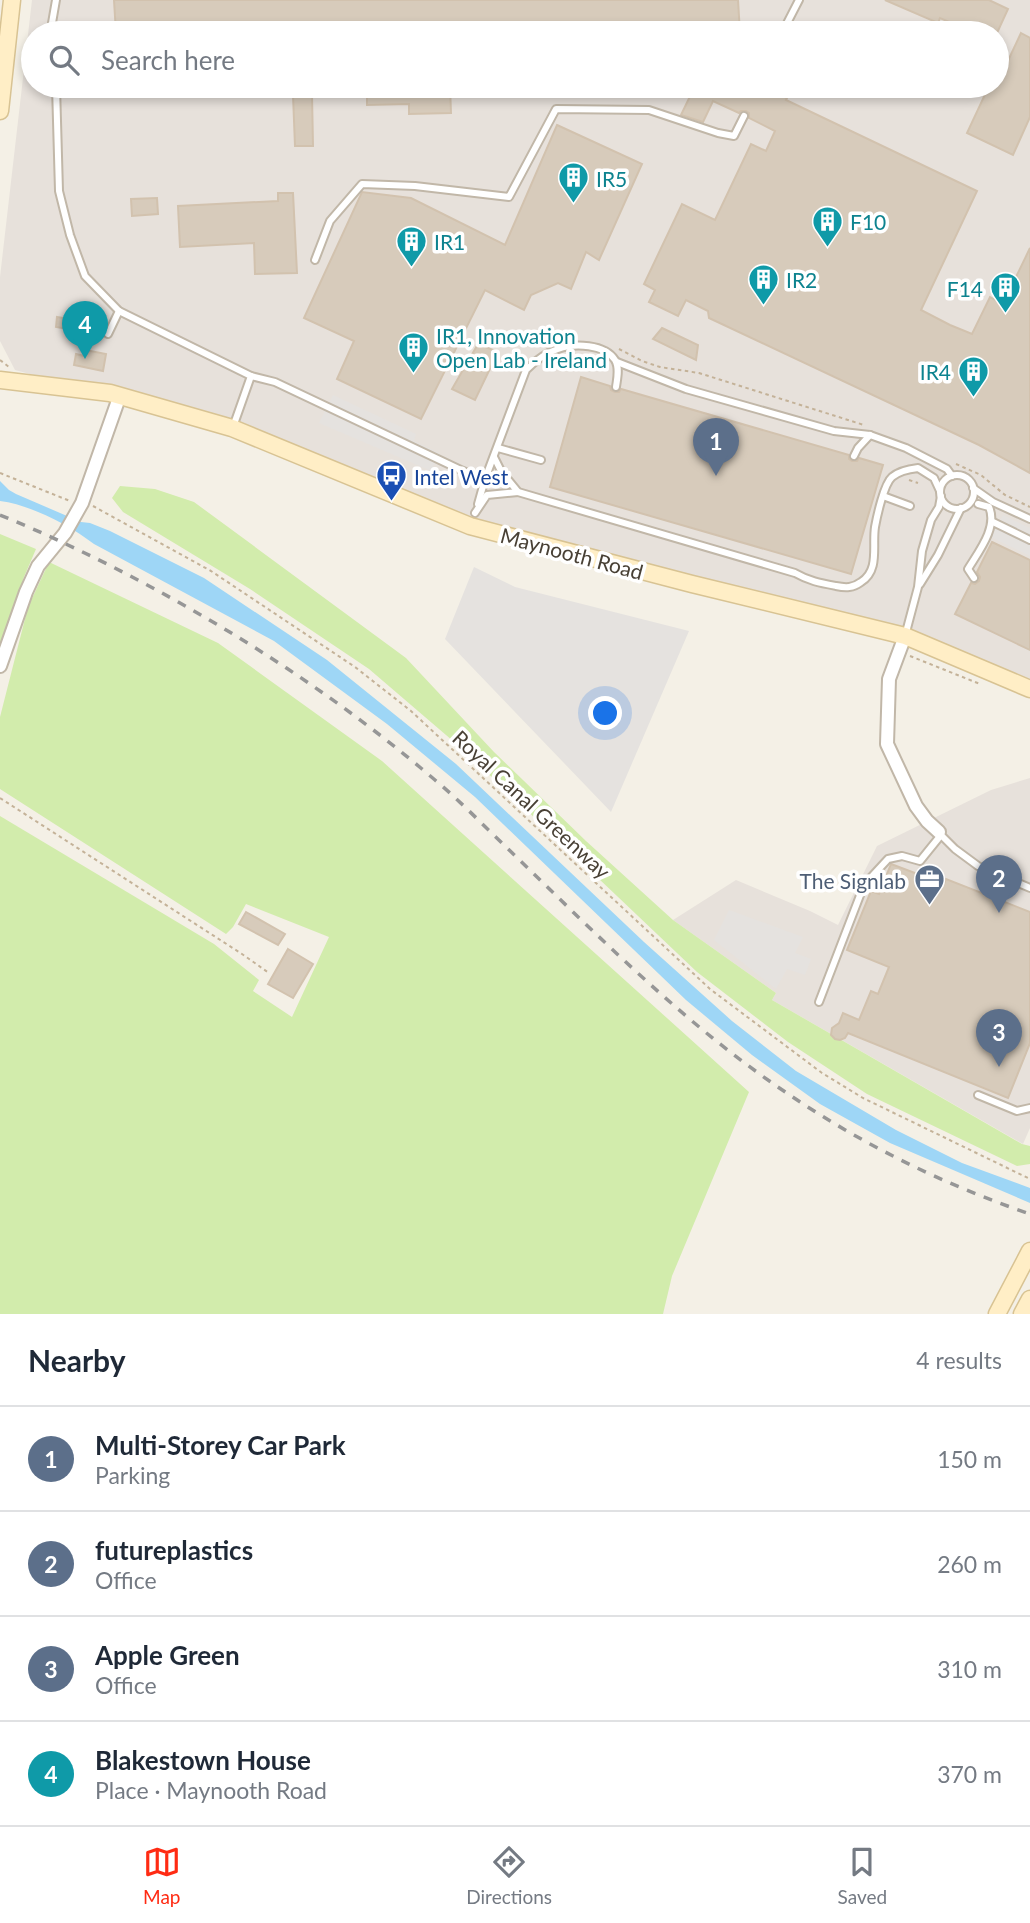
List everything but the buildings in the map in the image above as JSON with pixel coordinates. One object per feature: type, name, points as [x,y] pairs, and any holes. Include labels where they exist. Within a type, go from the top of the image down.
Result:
[{"type":"main road","points":[[0,111],[12,0]]},
{"type":"main road","points":[[0,370],[7,381]]},
{"type":"main road","name":"Maynooth Road","points":[[7,381],[110,393],[232,428],[470,526],[905,636],[1030,689]]},
{"type":"main road","points":[[997,1314],[1030,1251]]},
{"type":"main road","points":[[1022,1314],[1030,1299]]},
{"type":"street","points":[[0,666],[38,566],[65,533],[80,508],[120,396]]},
{"type":"street","points":[[905,636],[889,679],[887,744],[916,806],[940,834]]},
{"type":"lane","points":[[52,21],[56,0]]},
{"type":"lane","points":[[788,21],[799,0]]},
{"type":"lane","points":[[56,98],[59,191],[70,235],[85,276],[119,311],[251,376],[275,382],[485,480]]},
{"type":"lane","points":[[314,260],[330,221],[362,184],[415,186],[509,197],[556,108],[649,110],[734,136],[744,116]]},
{"type":"lane","points":[[108,334],[119,311]]},
{"type":"lane","points":[[952,476],[947,469],[916,453],[870,435],[834,431],[686,389],[617,362],[608,353],[568,346],[557,349],[526,370],[474,516],[487,495],[518,492],[795,573],[810,581],[853,587],[865,580],[873,567],[875,528],[883,496],[892,477],[905,470],[918,468],[934,478],[946,505],[956,509],[993,502]]},
{"type":"lane","points":[[616,387],[617,362]]},
{"type":"lane","points":[[232,428],[251,376]]},
{"type":"lane","points":[[854,456],[870,435]]},
{"type":"lane","points":[[498,448],[541,460]]},
{"type":"lane","points":[[494,457],[501,471],[518,492]]},
{"type":"lane","points":[[905,636],[918,587],[922,551],[931,520],[939,507],[944,482],[952,476],[962,477],[993,502],[1030,519]]},
{"type":"lane","points":[[918,587],[964,507],[972,498],[973,488]]},
{"type":"lane","points":[[883,496],[909,506]]},
{"type":"lane","points":[[974,578],[968,569],[981,548],[993,515],[989,507],[978,505]]},
{"type":"lane","points":[[992,522],[1030,540]]},
{"type":"lane","points":[[818,1002],[864,885],[888,859],[902,856],[920,862],[940,834],[978,866],[1030,888]]},
{"type":"lane","points":[[978,1095],[1017,1111],[1030,1108]]},
{"type":"path","name":"Royal Canal Greenway","points":[[0,473],[80,508],[106,512],[211,571],[355,667],[411,711],[710,989],[813,1067],[863,1098],[1030,1179]]},
{"type":"path","points":[[0,798],[269,973]]},
{"type":"shaded area","points":[[32,0],[1030,0],[1030,680],[954,651],[469,529],[223,426],[15,370],[0,341],[0,277],[21,95],[21,98],[1009,98],[1009,21],[30,21]]},
{"type":"shaded area","points":[[333,395],[416,434],[414,441],[439,453],[431,471],[319,423]]},
{"type":"shaded area","points":[[1003,515],[1030,528],[1030,556],[991,537]]},
{"type":"shaded area","points":[[474,567],[515,587],[689,631],[611,812],[445,639]]},
{"type":"shaded area","points":[[1030,778],[1030,1128],[1023,1144],[772,1000],[776,993],[673,920],[736,880],[838,925],[877,846],[991,790]]},
{"type":"shaded area","points":[[729,910],[803,937],[795,953],[811,959],[805,975],[787,969],[776,989],[714,940]]},
{"type":"green space","points":[[120,486],[155,489],[194,502],[406,658],[494,752],[673,920],[776,993],[772,1000],[1022,1144],[1030,1146],[1030,1164],[1017,1166],[867,1094],[788,1042],[697,972],[460,747],[369,669],[250,589],[123,512],[112,498]]},
{"type":"green space","points":[[0,534],[36,549],[0,650]]},
{"type":"green space","points":[[49,562],[218,643],[382,761],[749,1092],[672,1276],[663,1314],[0,1314],[0,816],[214,944],[259,980],[253,991],[292,1017],[329,937],[246,904],[226,934],[0,789],[0,717],[28,607]]},
{"type":"water","points":[[0,481],[16,494],[81,522],[110,531],[204,578],[327,660],[456,764],[644,942],[732,1021],[796,1071],[896,1130],[962,1163],[1030,1188],[1030,1203],[890,1143],[820,1104],[752,1055],[686,1000],[475,797],[387,724],[274,641],[94,544],[61,523],[37,511],[0,501]]},
{"type":"railway","points":[[0,515],[95,558],[195,612],[278,663],[359,719],[453,795],[678,1009],[718,1043],[801,1103],[844,1129],[934,1176],[1030,1214]]},
{"type":"place","name":"IR5","points":[[573,205]]},
{"type":"place","name":"F10","points":[[827,248]]},
{"type":"place","name":"IR1","points":[[411,268]]},
{"type":"place","name":"IR2","points":[[763,306]]},
{"type":"place","name":"F14","points":[[1006,315]]},
{"type":"place","name":"Blakestown House","points":[[85,359]]},
{"type":"place","name":"IR1, Innovation Open Lab - Ireland","points":[[413,374]]},
{"type":"place","name":"IR4","points":[[974,398]]},
{"type":"place","name":"Multi-Storey Car Park","points":[[716,476]]},
{"type":"place","name":"Intel West","points":[[391,503]]},
{"type":"place","name":"The Signlab","points":[[929,907]]},
{"type":"place","name":"futureplastics","points":[[999,913]]},
{"type":"place","name":"Apple Green","points":[[999,1067]]}]
